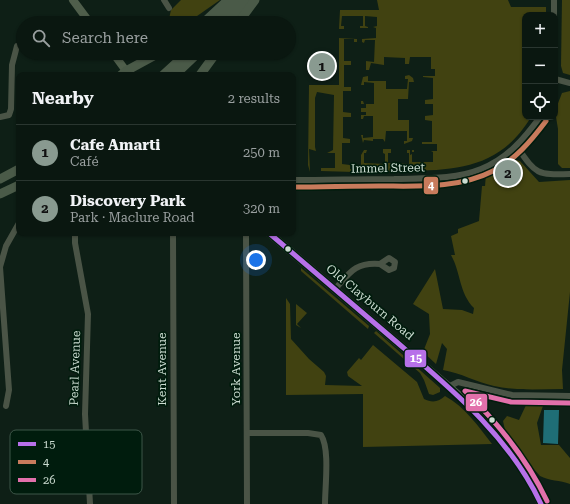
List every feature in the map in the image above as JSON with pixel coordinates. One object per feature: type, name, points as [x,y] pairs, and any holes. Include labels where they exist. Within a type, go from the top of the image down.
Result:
[{"type":"highway","points":[[211,16],[228,0]]},
{"type":"highway","points":[[222,16],[236,0]]},
{"type":"highway","points":[[232,16],[246,0]]},
{"type":"highway","points":[[243,16],[255,0]]},
{"type":"highway","points":[[128,72],[148,60]]},
{"type":"highway","points":[[166,72],[179,60]]},
{"type":"highway","points":[[178,72],[191,60]]},
{"type":"highway","points":[[202,72],[211,60]]},
{"type":"highway","points":[[0,180],[16,171]]},
{"type":"highway","points":[[0,186],[16,178]]},
{"type":"highway","points":[[0,194],[16,186]]},
{"type":"highway","points":[[0,199],[16,191]]},
{"type":"main road","points":[[73,0],[85,16]]},
{"type":"main road","points":[[117,60],[124,72]]},
{"type":"main road","name":"Old Clayburn Road","points":[[273,236],[336,288],[450,386],[475,410],[531,483],[541,504]]},
{"type":"street","points":[[164,0],[168,8]]},
{"type":"street","points":[[554,0],[554,12]]},
{"type":"street","points":[[0,117],[9,115],[11,109],[12,64],[16,50]]},
{"type":"street","points":[[558,80],[570,83]]},
{"type":"street","points":[[538,120],[517,147],[538,173],[546,175],[570,174]]},
{"type":"street","name":"Immel Street","points":[[296,180],[436,178],[463,175],[482,169],[517,147]]},
{"type":"street","points":[[6,406],[9,390],[0,267],[6,246],[16,228]]},
{"type":"street","name":"Pearl Avenue","points":[[75,236],[88,314],[86,430]]},
{"type":"street","name":"Kent Avenue","points":[[172,236],[174,504]]},
{"type":"street","name":"York Avenue","points":[[246,236],[247,504]]},
{"type":"street","points":[[336,288],[354,268],[368,263],[380,264]]},
{"type":"street","points":[[450,386],[458,382],[506,394],[570,396]]},
{"type":"street","points":[[247,433],[308,433],[321,435],[324,440],[325,450],[325,504]]},
{"type":"street","name":"Pearl Avenue","points":[[89,494],[90,504]]},
{"type":"shaded area","points":[[181,0],[220,0],[197,16],[170,16],[171,10]]},
{"type":"shaded area","points":[[377,0],[508,0],[511,7],[546,7],[546,12],[522,12],[522,120],[529,120],[519,134],[492,156],[461,167],[378,172],[361,171],[361,155],[364,150],[367,150],[366,153],[364,153],[364,163],[385,164],[385,154],[383,153],[383,149],[391,149],[391,153],[388,153],[388,163],[409,164],[409,153],[407,153],[407,150],[410,150],[410,155],[412,154],[412,162],[433,162],[433,152],[431,151],[437,151],[437,144],[422,144],[422,142],[432,142],[432,121],[425,120],[425,116],[433,115],[433,104],[425,104],[425,100],[433,99],[433,78],[423,77],[435,76],[435,69],[431,69],[431,57],[410,57],[409,64],[405,64],[405,58],[384,57],[384,65],[371,63],[369,70],[366,70],[366,61],[374,62],[375,40],[365,40],[364,43],[362,42],[362,39],[376,38],[376,28],[373,27],[377,26],[377,17],[365,16],[365,26],[368,28],[360,28],[360,26],[363,26],[363,16],[342,16],[341,26],[344,26],[344,29],[339,29],[340,10],[379,10]]},
{"type":"shaded area","points":[[562,0],[570,0],[570,75],[563,73],[561,66]]},
{"type":"shaded area","points":[[339,38],[357,39],[357,42],[354,42],[354,39],[344,39],[344,61],[351,61],[351,65],[344,65],[344,87],[351,87],[351,91],[343,91],[343,112],[351,113],[351,117],[343,117],[343,138],[350,139],[350,143],[342,143],[342,164],[350,165],[350,169],[355,170],[354,172],[321,171],[321,168],[335,168],[335,153],[327,153],[333,150],[334,95],[317,92],[315,98],[316,151],[309,149],[310,172],[308,165],[309,85],[339,85]]},
{"type":"shaded area","points":[[409,75],[413,78],[414,82],[409,82],[408,99],[398,99],[398,120],[409,120],[409,138],[413,138],[412,141],[404,144],[404,141],[407,141],[407,131],[386,131],[385,142],[383,139],[373,139],[373,141],[364,140],[363,143],[361,135],[363,135],[363,138],[373,137],[373,116],[364,116],[363,119],[361,119],[361,115],[366,115],[366,112],[361,112],[361,108],[366,108],[366,104],[374,104],[374,83],[364,82],[364,85],[361,85],[363,77],[368,76],[368,81],[386,81],[386,89],[407,89],[408,79],[405,79],[405,76]]},
{"type":"shaded area","points":[[570,91],[570,168],[562,168],[558,164],[556,120],[558,120],[558,103],[562,93]]},
{"type":"shaded area","points":[[513,159],[520,161],[539,182],[570,180],[570,292],[562,370],[563,389],[503,388],[487,384],[443,370],[447,349],[442,343],[436,364],[423,352],[430,334],[429,314],[413,304],[435,269],[443,309],[462,310],[473,314],[474,308],[465,296],[451,255],[455,255],[451,236],[458,233],[458,229],[479,221],[482,186],[485,186],[486,174]]},
{"type":"shaded area","points":[[301,268],[369,326],[368,329],[301,271]]},
{"type":"shaded area","points":[[286,298],[290,304],[291,339],[309,359],[324,372],[326,376],[325,385],[362,386],[348,376],[347,372],[359,358],[361,360],[373,345],[417,382],[424,399],[435,401],[440,400],[445,396],[452,400],[471,417],[492,444],[363,447],[363,394],[286,395]]},
{"type":"shaded area","points":[[296,304],[307,313],[297,324],[301,328],[296,325]]},
{"type":"shaded area","points":[[376,331],[440,388],[440,392],[433,395],[429,394],[420,373],[374,333]]},
{"type":"shaded area","points":[[527,403],[544,403],[537,423],[541,445],[559,445],[570,458],[570,484],[540,476],[507,439],[503,421],[507,416],[519,420]]},
{"type":"water","points":[[544,410],[559,410],[558,444],[543,443]]},
{"type":"transit line","name":"4","points":[[296,187],[423,186],[452,184],[466,181],[480,177],[501,167],[528,143],[546,121]]},
{"type":"transit line","name":"15","points":[[273,236],[435,375],[476,413],[512,455],[541,504]]},
{"type":"transit line","name":"26","points":[[547,501],[521,456],[511,442],[465,391],[511,402],[570,403]]},
{"type":"place","name":"Cafe Amarti","points":[[322,66]]},
{"type":"place","name":"Discovery Park","points":[[508,173]]}]
